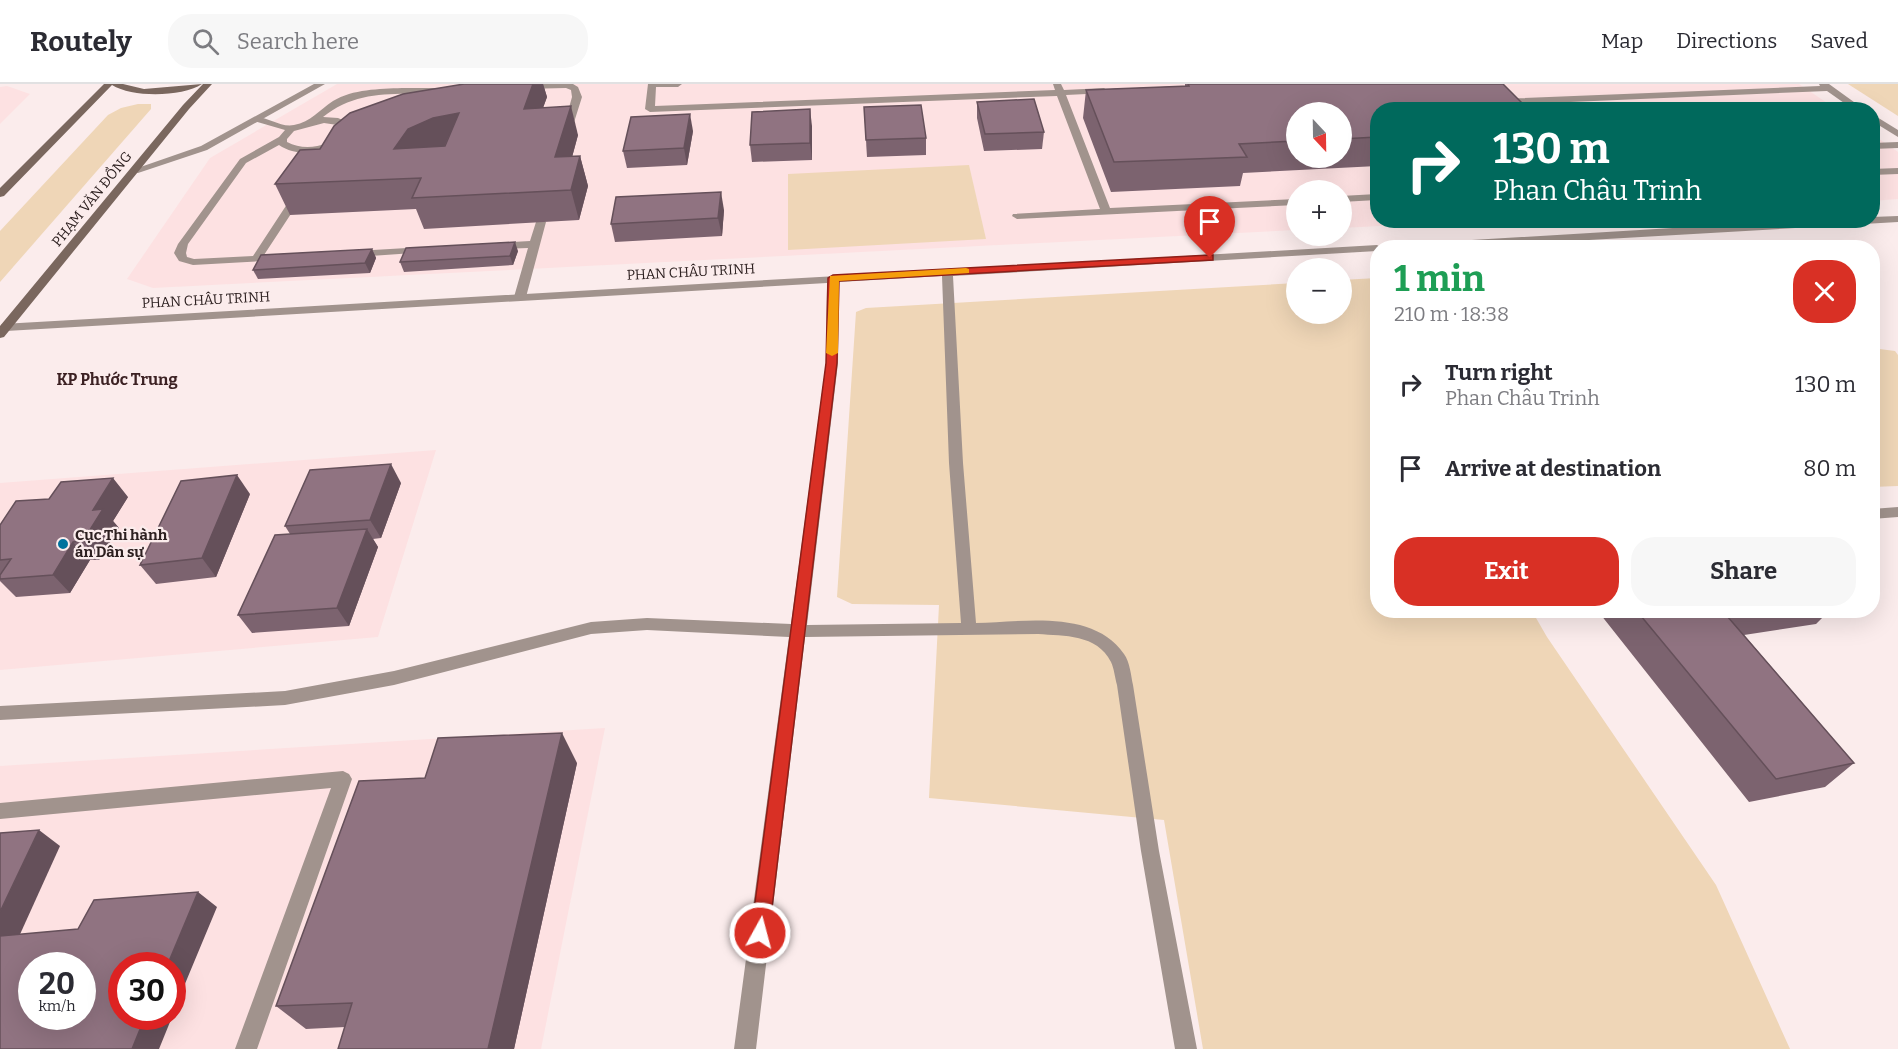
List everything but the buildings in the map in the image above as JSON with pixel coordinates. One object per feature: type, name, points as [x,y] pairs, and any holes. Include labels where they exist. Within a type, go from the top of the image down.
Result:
[{"type":"street","points":[[0,194],[109,84]]},
{"type":"street","points":[[116,84],[132,91],[150,92],[198,84]]},
{"type":"street","name":"PHẠM VĂN ĐỒNG","points":[[3,330],[208,84]]},
{"type":"street","points":[[134,171],[204,148],[321,84]]},
{"type":"street","points":[[678,84],[652,85],[650,109],[1058,88],[1120,90]]},
{"type":"street","points":[[515,87],[560,85],[575,89],[577,96],[566,136]]},
{"type":"street","points":[[1521,102],[1826,86],[1849,102]]},
{"type":"street","points":[[1058,88],[1106,211]]},
{"type":"street","points":[[291,258],[193,262],[183,259],[180,253],[183,244],[243,161],[282,139],[291,129],[313,121],[339,101],[352,97],[365,94],[446,90]]},
{"type":"street","points":[[257,119],[291,129]]},
{"type":"street","points":[[313,121],[344,122],[349,125],[349,133]]},
{"type":"street","points":[[1880,122],[1898,134]]},
{"type":"street","points":[[282,139],[282,144],[297,149],[314,149],[332,144],[349,133],[360,130]]},
{"type":"street","points":[[319,164],[332,144]]},
{"type":"street","points":[[1880,146],[1898,145]]},
{"type":"street","points":[[1880,172],[1898,171]]},
{"type":"street","points":[[256,260],[306,183]]},
{"type":"street","points":[[1352,198],[1370,197]]},
{"type":"street","points":[[1017,216],[1286,202]]},
{"type":"street","points":[[1880,220],[1898,219]]},
{"type":"street","points":[[520,297],[541,222]]},
{"type":"street","points":[[1526,240],[1733,228]]},
{"type":"street","points":[[488,247],[535,244]]},
{"type":"street","name":"PHAN CHÂU TRINH","points":[[3,330],[833,278],[1370,248]]},
{"type":"street","points":[[349,254],[442,249]]},
{"type":"street","points":[[947,272],[956,463],[969,628]]},
{"type":"street","points":[[745,1049],[832,363],[833,278]]},
{"type":"street","points":[[1880,513],[1898,512]]},
{"type":"street","points":[[0,713],[285,698],[394,678],[591,628],[621,624],[798,631],[969,628],[1077,630],[1100,639],[1118,658],[1125,685],[1150,851],[1186,1049]]},
{"type":"street","points":[[0,811],[343,779],[246,1049]]},
{"type":"shaded area","points":[[337,84],[1799,84],[1826,102],[1370,102],[1370,227],[1352,227],[1352,180],[1286,180],[1286,231],[153,288],[127,279],[210,158]]},
{"type":"shaded area","points":[[1848,84],[1898,84],[1898,116],[1880,104],[1880,102],[1876,102]]},
{"type":"shaded area","points":[[7,86],[30,94],[0,124],[0,87]]},
{"type":"shaded area","points":[[151,104],[151,109],[0,282],[0,231],[108,115],[121,108]]},
{"type":"shaded area","points":[[1880,140],[1898,152],[1898,199],[1880,200]]},
{"type":"shaded area","points":[[969,165],[986,239],[788,250],[788,174]]},
{"type":"shaded area","points":[[1370,278],[1370,618],[1536,618],[1716,885],[1790,1049],[1203,1049],[1164,820],[929,798],[939,605],[852,604],[837,597],[856,312],[866,308],[1286,284],[1286,324],[1352,324],[1352,279]]},
{"type":"shaded area","points":[[1880,349],[1895,351],[1898,355],[1898,486],[1880,487]]},
{"type":"shaded area","points":[[436,450],[378,637],[0,670],[0,483]]},
{"type":"shaded area","points":[[605,728],[541,1049],[0,1049],[0,766]]},
{"type":"slow traffic","points":[[832,353],[833,278],[966,271]]},
{"type":"place","name":"Cục Thi hành án Dân sự","points":[[63,544]]},
{"type":"district","name":"KP Phước Trung","points":[[117,379]]},
{"type":"route","points":[[760,933],[832,363],[833,278],[1210,258]]}]
